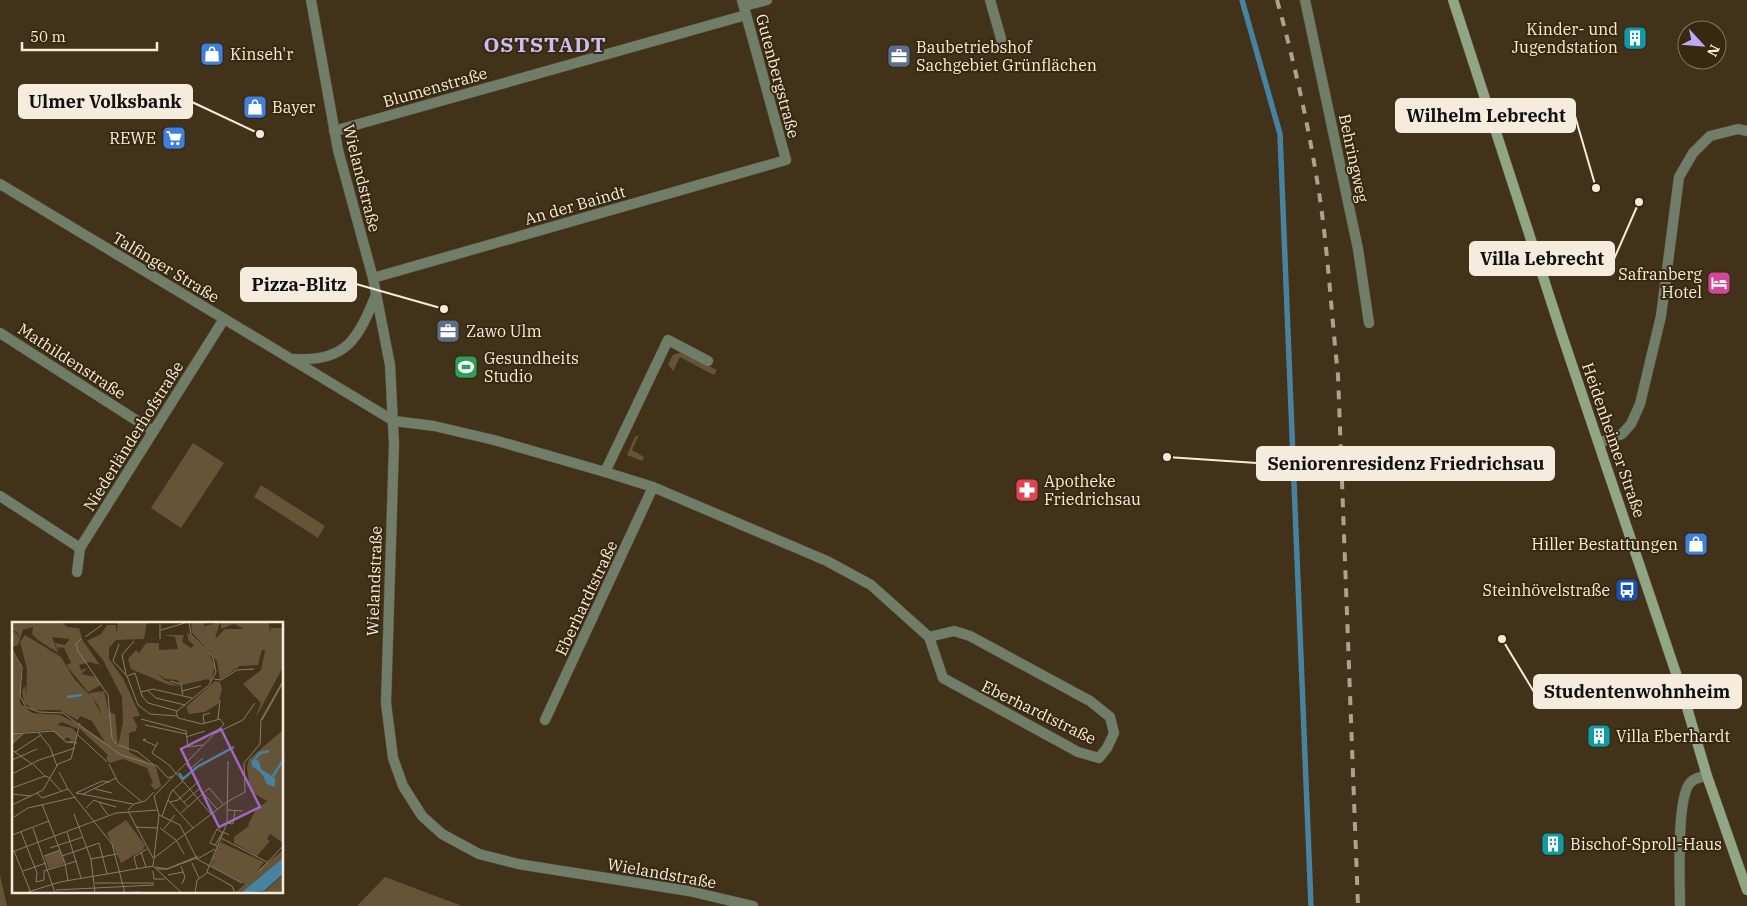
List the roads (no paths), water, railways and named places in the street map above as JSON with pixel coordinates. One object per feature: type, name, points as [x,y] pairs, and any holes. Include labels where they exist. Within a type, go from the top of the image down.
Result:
[{"type":"main road","name":"Heidenheimer Straße","points":[[1453,0],[1598,444],[1683,694],[1707,776],[1747,890]]},
{"type":"street","name":"Wielandstraße","points":[[311,0],[334,131],[347,191],[377,294],[390,366],[394,421],[386,703],[397,772],[407,793],[422,816],[442,834],[460,846],[497,860],[689,891],[753,906]]},
{"type":"street","name":"Blumenstraße","points":[[334,131],[767,0]]},
{"type":"street","points":[[990,0],[1002,42]]},
{"type":"street","name":"Behringweg","points":[[1305,0],[1358,249],[1369,323]]},
{"type":"street","name":"Gutenbergstraße","points":[[744,7],[786,160]]},
{"type":"street","points":[[1598,444],[1622,434],[1631,424],[1640,404],[1661,316],[1679,177],[1693,153],[1710,136],[1738,129],[1747,131]]},
{"type":"street","name":"An der Baindt","points":[[373,278],[786,160]]},
{"type":"street","name":"Talfinger Straße","points":[[0,185],[294,359],[394,421]]},
{"type":"street","points":[[294,359],[318,360],[330,357],[351,343],[364,323],[377,294]]},
{"type":"street","name":"Niederländerhofstraße","points":[[77,572],[80,548],[224,319]]},
{"type":"street","name":"Mathildenstraße","points":[[0,333],[154,431]]},
{"type":"street","points":[[605,472],[668,340],[708,361]]},
{"type":"street","points":[[394,421],[434,426],[494,440],[653,488],[827,561],[871,585],[929,637]]},
{"type":"street","name":"Eberhardtstraße","points":[[545,720],[653,488]]},
{"type":"street","points":[[0,496],[80,548]]},
{"type":"street","name":"Eberhardtstraße","points":[[954,631],[970,636],[1090,700],[1110,717],[1114,733],[1108,748],[1099,758],[1078,752],[958,688],[942,678],[929,637],[954,631]]},
{"type":"street","points":[[1680,906],[1682,804],[1690,783],[1697,778],[1707,776]]},
{"type":"waterway","points":[[1242,0],[1280,134],[1311,906]]},
{"type":"railway","points":[[1277,0],[1300,92],[1318,186],[1327,256],[1338,375],[1358,906]]},
{"type":"place","name":"Kinder- und Jugendstation","points":[[1635,38]]},
{"type":"place","name":"Kinseh'r","points":[[212,54]]},
{"type":"place","name":"Baubetriebshof Sachgebiet Grünflächen","points":[[899,56]]},
{"type":"place","name":"Bayer","points":[[255,107]]},
{"type":"place","name":"Ulmer Volksbank","points":[[260,134]]},
{"type":"place","name":"REWE","points":[[174,138]]},
{"type":"place","name":"Wilhelm Lebrecht","points":[[1596,188]]},
{"type":"place","name":"Villa Lebrecht","points":[[1639,202]]},
{"type":"place","name":"Safranberg Hotel","points":[[1719,283]]},
{"type":"place","name":"Pizza-Blitz","points":[[444,309]]},
{"type":"place","name":"Zawo Ulm","points":[[448,331]]},
{"type":"place","name":"Gesundheits Studio","points":[[466,367]]},
{"type":"place","name":"Seniorenresidenz Friedrichsau","points":[[1167,457]]},
{"type":"place","name":"Apotheke Friedrichsau","points":[[1027,490]]},
{"type":"place","name":"Hiller Bestattungen","points":[[1696,544]]},
{"type":"place","name":"Steinhövelstraße","points":[[1627,590]]},
{"type":"place","name":"Studentenwohnheim","points":[[1502,639]]},
{"type":"place","name":"Villa Eberhardt","points":[[1599,736]]},
{"type":"place","name":"Bischof-Sproll-Haus","points":[[1553,844]]},
{"type":"district","name":"OSTSTADT","points":[[545,44]]}]
